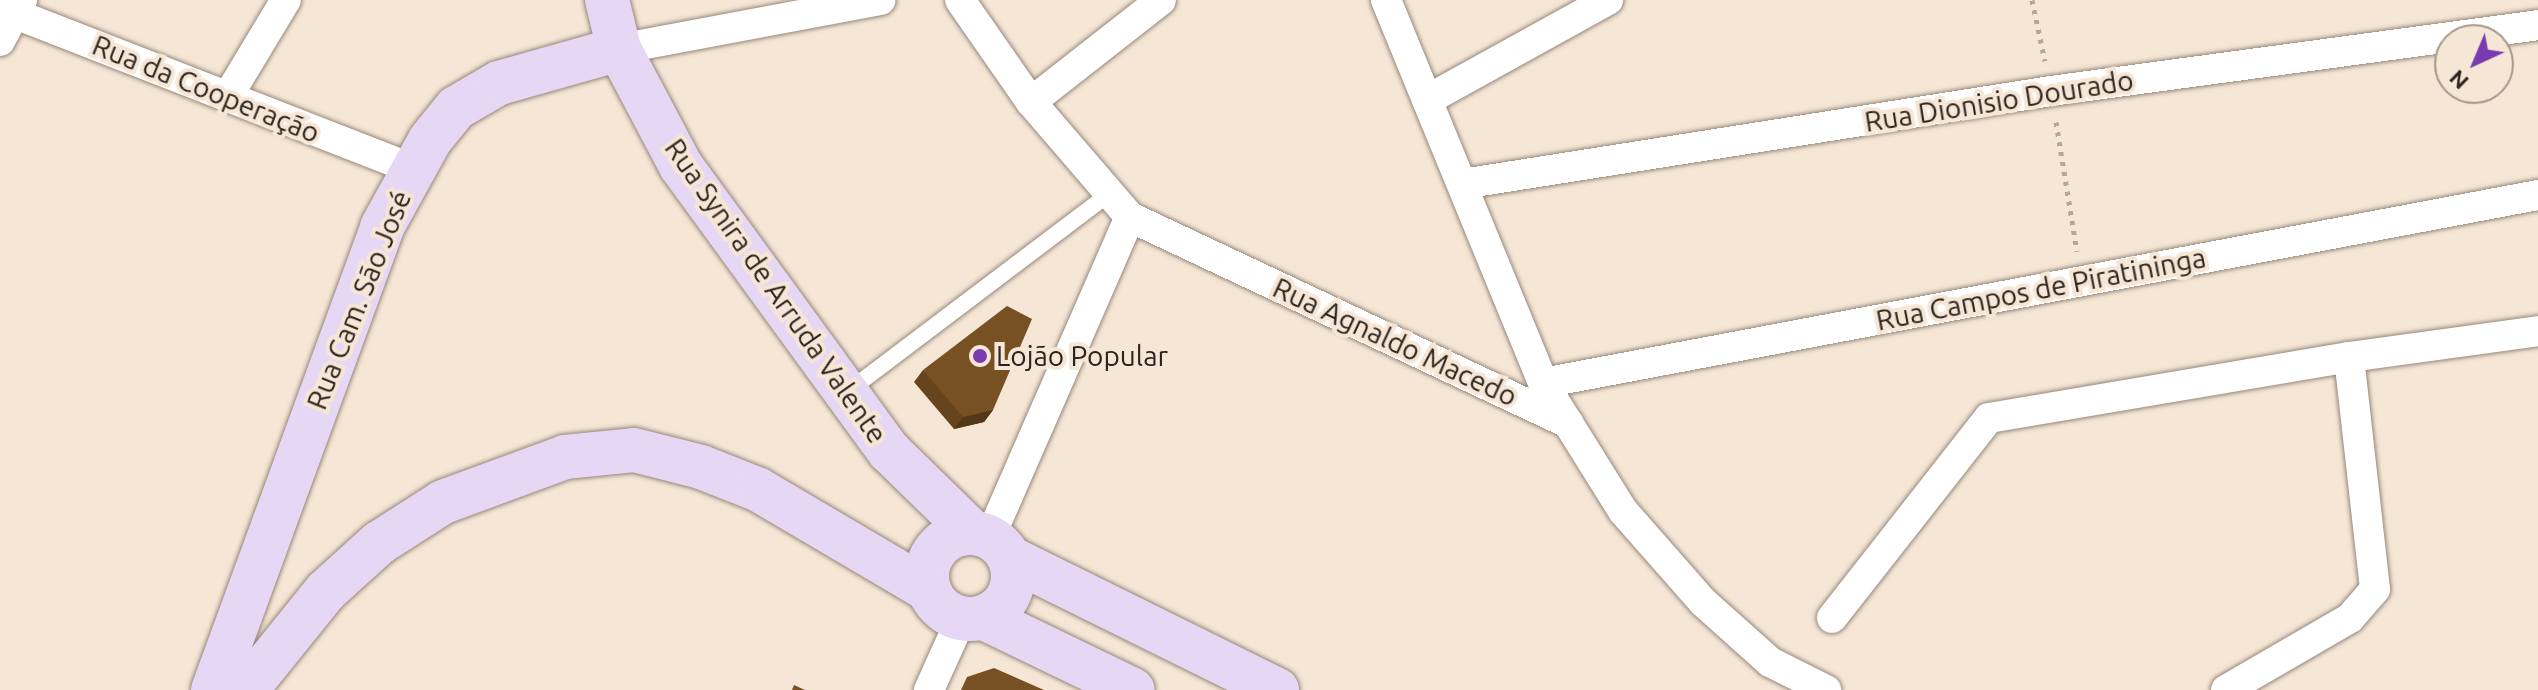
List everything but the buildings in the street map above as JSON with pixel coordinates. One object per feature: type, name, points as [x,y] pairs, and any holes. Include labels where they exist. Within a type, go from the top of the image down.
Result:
[{"type":"street","points":[[228,96],[286,0]]},
{"type":"street","name":"Rua Synira de Arruda Valente","points":[[607,0],[619,49],[681,166],[889,451],[991,542],[1277,690]]},
{"type":"street","name":"Rua Cam. São José","points":[[213,690],[382,227],[412,169],[456,108],[499,83],[619,49],[880,0]]},
{"type":"street","name":"Rua Agnaldo Macedo","points":[[960,0],[1031,102],[1130,217],[1569,424]]},
{"type":"street","points":[[1031,102],[1161,0]]},
{"type":"street","points":[[1386,0],[1543,383],[1623,511],[1703,602],[1770,662],[1826,690]]},
{"type":"street","points":[[1427,100],[1608,0]]},
{"type":"street","points":[[0,41],[12,7]]},
{"type":"street","name":"Rua da Cooperação","points":[[12,7],[412,169]]},
{"type":"street","name":"Rua Dionisio Dourado","points":[[1462,184],[2051,91],[2538,25]]},
{"type":"street","name":"Rua Campos de Piratininga","points":[[1543,383],[2538,195]]},
{"type":"street","points":[[929,690],[973,618],[1010,594],[991,542],[1130,217]]},
{"type":"street","points":[[1832,618],[1989,418],[2349,357],[2538,331]]},
{"type":"street","points":[[2226,690],[2350,618],[2375,589],[2349,357]]},
{"type":"street","points":[[246,690],[315,603],[379,543],[443,502],[565,457],[634,450],[701,467],[759,490],[928,577],[941,608],[973,618],[1133,690]]},
{"type":"street","name":"Rua Synira de Arruda Valente","points":[[889,451],[928,577]]},
{"type":"street","points":[[928,577],[938,547],[953,535],[991,542]]},
{"type":"street","points":[[258,566],[277,588],[315,603]]},
{"type":"lane","points":[[845,393],[1110,193]]},
{"type":"path","points":[[2032,0],[2051,91],[2082,279]]},
{"type":"place","name":"Lojão Popular","points":[[980,356]]}]
